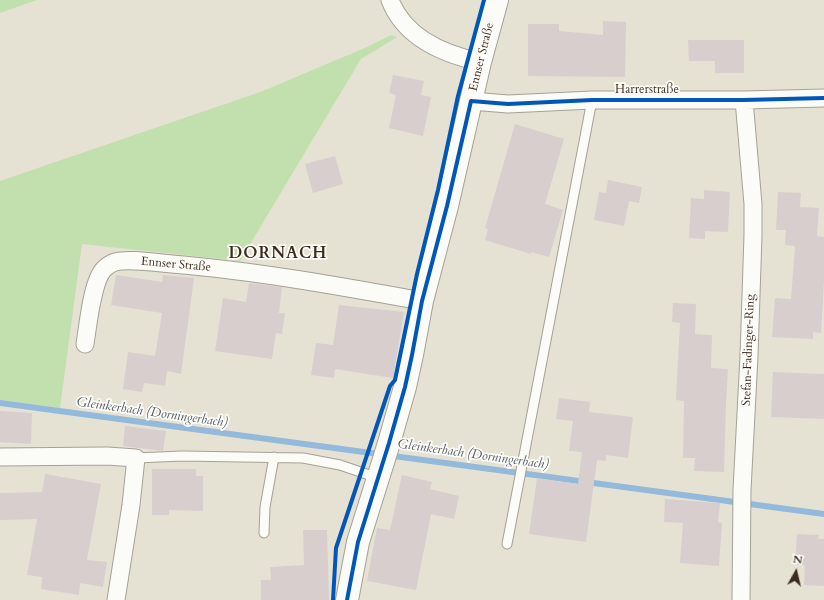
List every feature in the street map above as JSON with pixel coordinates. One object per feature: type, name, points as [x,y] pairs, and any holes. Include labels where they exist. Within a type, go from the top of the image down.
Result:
[{"type":"street","points":[[390,0],[402,23],[425,41],[452,54],[480,62]]},
{"type":"street","name":"Ennser Straße","points":[[346,600],[358,542],[389,443],[412,355],[422,301],[447,206],[480,62],[497,0]]},
{"type":"street","name":"Harrerstraße","points":[[471,100],[508,104],[592,100],[744,100],[824,98]]},
{"type":"street","name":"Stefan-Fadinger-Ring","points":[[741,600],[742,490],[749,356],[753,235],[753,204],[744,100]]},
{"type":"street","name":"Ennser Straße","points":[[85,344],[92,302],[99,277],[105,268],[116,262],[130,261],[190,266],[259,274],[422,301]]},
{"type":"street","points":[[0,457],[107,456],[136,458],[131,505],[116,600]]},
{"type":"lane","points":[[507,544],[592,100]]},
{"type":"lane","points":[[136,458],[182,456],[303,458],[340,466],[380,471]]},
{"type":"lane","points":[[264,533],[265,507],[274,458]]},
{"type":"green space","points":[[0,0],[37,0],[0,13]]},
{"type":"green space","points":[[391,35],[397,37],[361,59],[240,261],[82,244],[60,408],[0,400],[0,181],[263,91],[367,47]]},
{"type":"building","points":[[603,21],[626,22],[625,77],[528,76],[528,24],[559,24],[559,31],[603,35]]},
{"type":"building","points":[[688,40],[744,40],[744,73],[715,73],[715,61],[689,61]]},
{"type":"building","points":[[393,75],[424,81],[421,95],[431,97],[423,136],[389,128],[396,95],[389,93]]},
{"type":"building","points":[[515,124],[564,139],[545,204],[563,210],[549,257],[531,252],[531,254],[485,240],[488,229],[485,228]]},
{"type":"building","points":[[335,156],[343,184],[313,193],[305,164]]},
{"type":"building","points":[[608,180],[642,187],[639,203],[629,201],[624,226],[594,220],[599,192],[606,193]]},
{"type":"building","points":[[704,190],[730,192],[728,232],[705,231],[705,239],[689,238],[691,198],[704,199]]},
{"type":"building","points":[[778,192],[801,193],[800,207],[819,208],[817,236],[824,237],[824,281],[821,333],[813,332],[813,339],[772,337],[775,298],[791,299],[795,246],[785,245],[786,230],[776,230]]},
{"type":"building","points":[[116,275],[162,282],[163,275],[194,278],[181,374],[167,371],[165,386],[144,383],[142,392],[123,389],[128,352],[155,356],[162,313],[111,305]]},
{"type":"building","points":[[249,283],[282,287],[279,313],[285,313],[282,334],[276,333],[272,359],[215,351],[223,298],[246,302]]},
{"type":"building","points":[[673,303],[696,304],[695,334],[712,335],[711,368],[728,369],[724,472],[694,471],[695,458],[683,458],[684,401],[676,400],[680,323],[672,322]]},
{"type":"building","points":[[339,305],[404,312],[393,378],[335,369],[334,378],[311,375],[316,343],[333,345]]},
{"type":"building","points":[[773,372],[824,374],[824,419],[771,417]]},
{"type":"building","points":[[559,398],[590,402],[589,412],[633,417],[628,458],[606,455],[606,461],[597,460],[586,542],[529,534],[537,478],[578,484],[582,452],[569,451],[573,421],[556,419]]},
{"type":"building","points":[[0,411],[32,413],[31,444],[0,442]]},
{"type":"building","points":[[125,426],[166,431],[163,451],[123,446]]},
{"type":"building","points":[[152,469],[196,469],[196,476],[203,476],[203,511],[169,510],[169,515],[152,515]]},
{"type":"building","points":[[45,474],[101,484],[87,560],[107,562],[103,587],[80,583],[79,595],[41,589],[42,577],[27,575],[37,519],[0,520],[0,493],[42,492]]},
{"type":"building","points":[[402,475],[432,482],[430,489],[459,496],[454,519],[431,514],[416,590],[367,581],[377,528],[390,530]]},
{"type":"building","points":[[665,499],[720,503],[718,522],[722,523],[719,566],[680,563],[683,523],[664,522]]},
{"type":"building","points":[[303,530],[327,530],[329,600],[261,600],[261,580],[271,580],[270,567],[304,565]]},
{"type":"building","points":[[797,534],[819,535],[818,539],[824,539],[824,586],[804,585],[805,565],[795,565]]},
{"type":"waterway","name":"Gleinkerbach (Dorningerbach)","points":[[0,403],[824,514]]},
{"type":"cycle path","points":[[333,600],[336,548],[390,386],[395,380],[417,274],[438,190],[458,96],[484,0]]},
{"type":"cycle path","points":[[347,600],[358,542],[405,387],[422,301],[447,206],[471,101],[508,104],[592,100],[744,100],[824,98]]},
{"type":"district","name":"DORNACH","points":[[278,254]]}]
